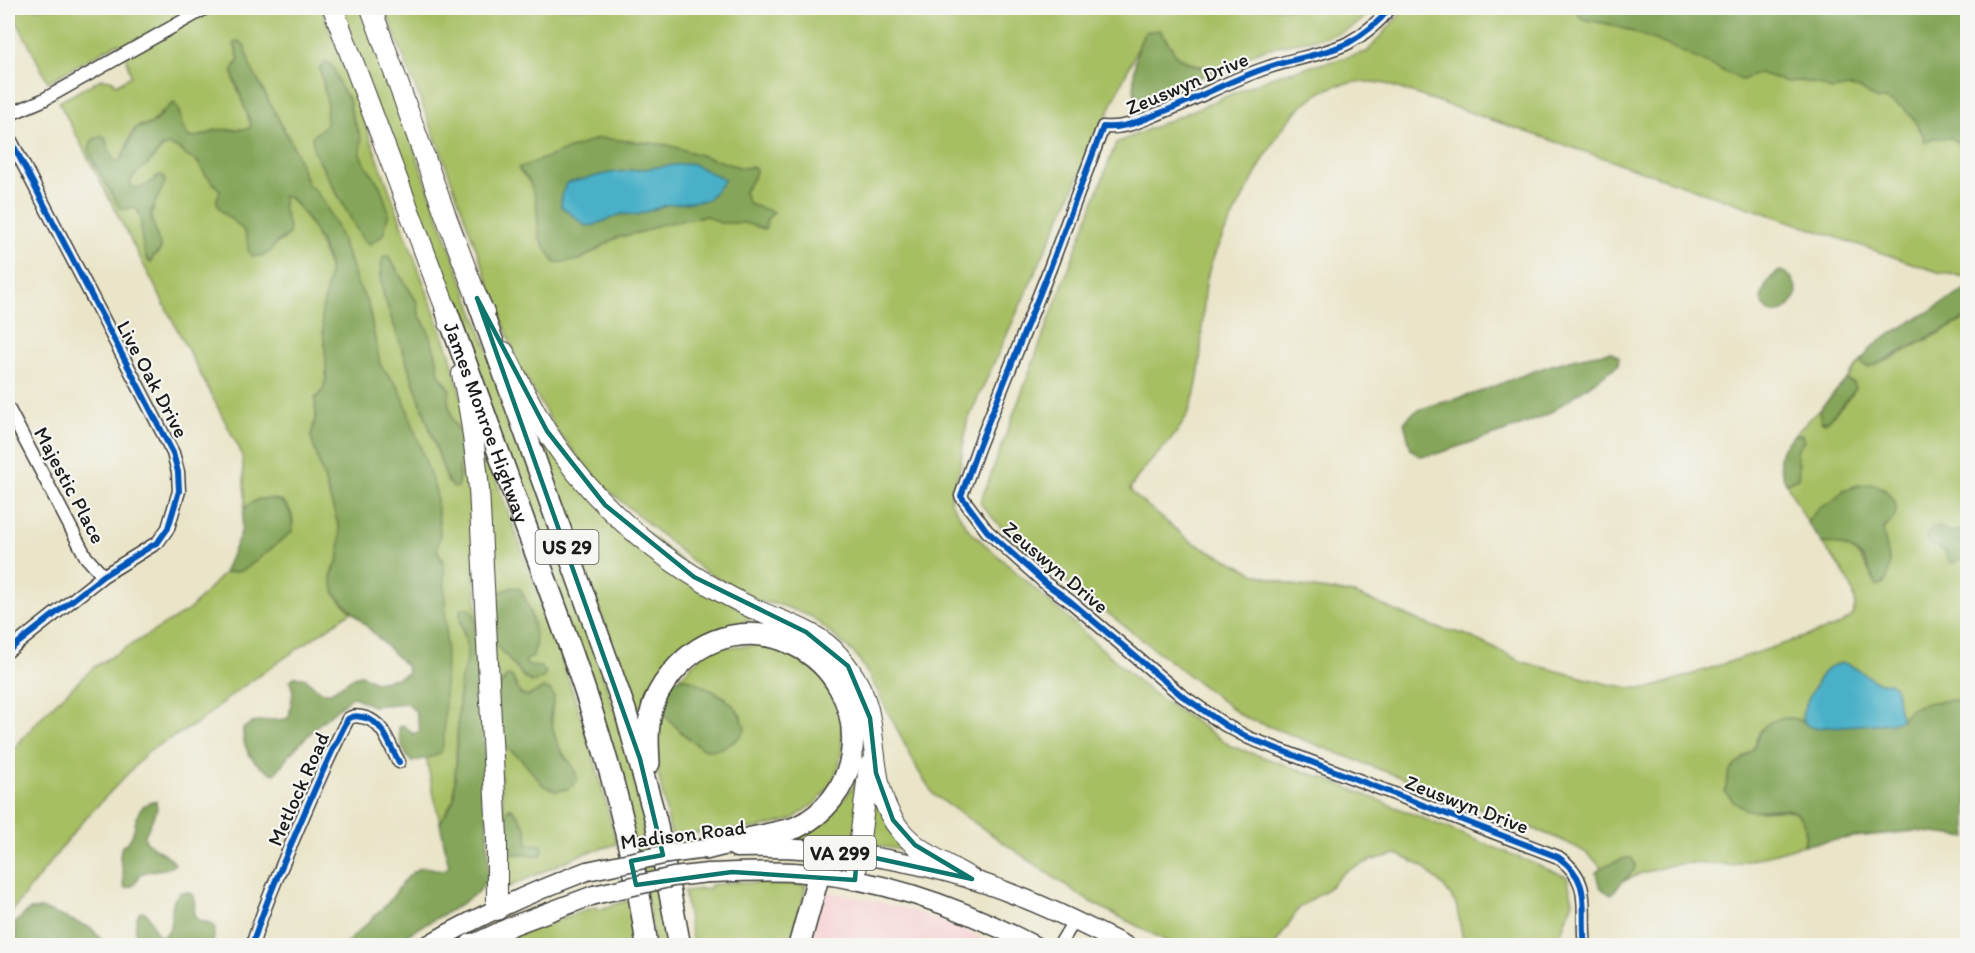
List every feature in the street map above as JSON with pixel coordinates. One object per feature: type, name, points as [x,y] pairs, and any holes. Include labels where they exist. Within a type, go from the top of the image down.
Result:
[{"type":"highway","name":"James Monroe Highway","points":[[333,8],[555,604],[587,697],[618,799],[646,941]]},
{"type":"highway","name":"James Monroe Highway","points":[[371,8],[625,710],[651,799],[680,945]]},
{"type":"highway","points":[[477,298],[532,407],[562,454],[613,512],[663,556],[694,577],[732,598],[806,632],[836,653],[848,666],[863,694],[870,718],[880,788],[897,826],[915,845],[972,879]]},
{"type":"highway","points":[[446,309],[468,398],[479,489],[497,836],[497,910]]},
{"type":"highway","points":[[651,799],[648,734],[651,710],[667,679],[690,655],[716,640],[744,634],[776,638],[797,646],[817,660],[842,690],[853,724],[854,741],[848,771],[842,785],[822,811],[795,828],[705,849]]},
{"type":"highway","points":[[855,880],[872,738]]},
{"type":"highway","points":[[799,945],[819,874]]},
{"type":"main road","name":"Madison Road","points":[[426,945],[497,910],[586,871],[657,856],[705,849],[765,847],[857,854],[933,868],[1016,895],[1126,945]]},
{"type":"main road","name":"Madison Road","points":[[470,945],[514,925],[594,895],[673,877],[708,873],[773,871],[819,874],[891,888],[949,906],[1035,945]]},
{"type":"street","points":[[8,115],[43,100],[206,8]]},
{"type":"street","name":"Zeuswyn Drive","points":[[1390,8],[1372,27],[1347,44],[1253,72],[1191,101],[1123,127],[1103,126],[961,496],[987,531],[1015,558],[1180,695],[1225,725],[1249,738],[1558,857],[1567,863],[1581,881],[1584,894],[1585,945]]},
{"type":"street","name":"Live Oak Drive","points":[[8,135],[173,453],[178,472],[179,491],[168,528],[158,542],[103,576],[8,650]]},
{"type":"street","name":"Majestic Place","points":[[8,408],[86,557],[103,576]]},
{"type":"street","name":"Metlock Road","points":[[252,945],[298,826],[331,751],[348,719],[358,716],[371,719],[378,724],[384,730],[399,762]]},
{"type":"street","points":[[1059,945],[1074,921]]},
{"type":"highlighted area","points":[[477,298],[547,431],[605,505],[694,577],[806,632],[848,666],[870,718],[876,773],[893,820],[915,845],[972,879],[857,854],[855,880],[732,872],[636,885],[631,861],[663,855],[640,759]]},
{"type":"shaded area","points":[[829,892],[913,911],[997,945],[811,946],[822,894]]},
{"type":"green space","points":[[8,8],[322,8],[450,354],[466,418],[482,693],[475,648],[475,617],[460,622],[467,647],[467,658],[460,683],[454,799],[440,823],[426,758],[443,561],[437,549],[440,533],[436,492],[398,387],[380,365],[368,304],[358,285],[347,253],[315,190],[308,185],[295,150],[250,66],[245,47],[234,43],[239,60],[233,70],[234,80],[251,124],[249,129],[216,130],[206,135],[190,138],[182,128],[179,109],[162,111],[153,122],[138,126],[132,132],[121,160],[115,162],[105,138],[93,162],[120,207],[127,209],[135,207],[141,217],[141,235],[147,259],[158,253],[161,247],[152,221],[152,214],[165,182],[163,176],[157,176],[142,187],[135,188],[130,184],[137,172],[148,164],[163,147],[170,145],[197,161],[220,190],[218,205],[243,230],[249,245],[272,247],[285,238],[289,227],[283,212],[283,205],[284,197],[287,196],[301,210],[315,231],[330,270],[322,318],[327,371],[324,391],[315,404],[316,415],[311,437],[339,527],[339,558],[333,570],[335,594],[351,612],[238,690],[198,723],[150,750],[82,822],[8,916],[8,755],[46,712],[94,667],[189,610],[224,573],[246,568],[293,530],[289,508],[278,500],[263,499],[244,510],[242,454],[59,102],[101,79],[112,80],[116,85],[131,76],[126,57],[118,43],[48,82],[12,12],[8,13]],"holes":[[[320,68],[339,84],[349,100],[352,116],[359,131],[360,154],[380,186],[389,212],[383,235],[370,244],[356,228],[318,159],[316,134],[326,126],[327,102]],[[388,256],[417,302],[419,315],[426,326],[436,355],[439,374],[449,387],[448,401],[451,414],[461,433],[462,441],[458,487],[448,482],[384,296],[380,278],[382,262]]]},
{"type":"green space","points":[[341,8],[362,8],[562,552],[637,778],[671,945],[655,945],[637,847]]},
{"type":"green space","points":[[384,8],[1371,8],[1363,19],[1338,33],[1263,50],[1217,72],[1178,58],[1160,30],[1145,32],[967,422],[960,467],[950,501],[969,530],[1147,689],[1231,746],[1329,780],[1567,877],[1573,901],[1560,935],[1564,945],[1464,945],[1456,904],[1445,888],[1422,866],[1397,854],[1372,860],[1346,871],[1326,890],[1299,908],[1275,945],[1174,945],[1087,900],[934,795],[919,772],[857,656],[812,617],[781,605],[755,601],[700,568],[599,482],[557,431],[519,366],[441,152]]},
{"type":"green space","points":[[1405,8],[1791,8],[1967,127],[1967,277],[1938,272],[1386,84],[1358,82],[1334,86],[1314,96],[1282,129],[1223,235],[1207,278],[1200,364],[1194,397],[1176,434],[1136,479],[1130,489],[1133,494],[1190,541],[1256,574],[1293,585],[1355,594],[1434,627],[1464,634],[1523,662],[1608,684],[1651,688],[1837,626],[1851,617],[1855,606],[1851,587],[1840,567],[1822,543],[1841,545],[1854,552],[1860,557],[1873,579],[1885,545],[1883,531],[1895,516],[1884,488],[1863,485],[1847,489],[1807,522],[1786,483],[1793,481],[1799,464],[1796,456],[1802,435],[1794,435],[1819,410],[1824,423],[1829,420],[1853,393],[1854,383],[1846,380],[1862,360],[1863,365],[1868,367],[1894,357],[1967,318],[1967,772],[1760,811],[1781,810],[1796,813],[1804,823],[1804,845],[1733,865],[1689,863],[1671,865],[1624,881],[1634,870],[1605,874],[1590,856],[1557,838],[1242,716],[1012,540],[980,503],[1116,143],[1274,76],[1367,52]]},
{"type":"green space","points":[[1584,8],[1967,8],[1967,158],[1962,155],[1962,147],[1952,138],[1933,138],[1924,142],[1923,135],[1913,118],[1903,108],[1884,99],[1877,100],[1861,89],[1850,87],[1831,90],[1819,84],[1787,82],[1759,73],[1742,80],[1645,36],[1584,19],[1577,14]]},
{"type":"green space","points":[[1160,30],[1178,58],[1217,72],[1175,85],[1144,99],[1135,97],[1135,63],[1139,47],[1145,32]]},
{"type":"green space","points":[[241,42],[245,47],[250,66],[295,150],[308,185],[324,202],[338,230],[358,285],[368,304],[380,365],[403,397],[436,492],[440,533],[437,549],[444,566],[446,639],[444,736],[439,754],[414,762],[406,755],[399,736],[399,727],[403,725],[413,734],[420,731],[416,712],[407,703],[372,706],[354,697],[350,698],[319,724],[289,755],[275,774],[256,763],[247,751],[243,737],[243,729],[248,725],[289,717],[293,692],[290,681],[294,677],[303,677],[319,690],[331,692],[356,676],[362,675],[375,682],[397,678],[408,673],[406,666],[335,594],[331,577],[339,558],[339,527],[311,437],[316,415],[315,398],[322,392],[326,371],[322,311],[329,266],[319,239],[291,198],[284,196],[283,206],[289,234],[276,243],[270,252],[261,256],[251,256],[245,233],[220,209],[217,199],[220,190],[197,161],[170,145],[162,147],[148,164],[137,172],[130,184],[135,188],[143,187],[160,175],[163,176],[165,182],[151,212],[161,249],[150,263],[143,249],[139,212],[135,207],[124,209],[119,207],[90,154],[92,140],[102,136],[113,159],[118,162],[136,128],[154,122],[174,103],[177,106],[183,129],[190,138],[206,135],[215,130],[249,129],[251,124],[233,75],[233,70],[239,60],[234,43]]},
{"type":"green space","points":[[324,62],[328,62],[333,67],[341,88],[349,100],[352,116],[361,138],[360,154],[380,186],[389,212],[383,235],[370,244],[363,240],[314,151],[312,137],[326,125],[327,102],[320,68]]},
{"type":"green space","points":[[599,138],[668,145],[742,168],[753,167],[756,169],[755,175],[744,192],[749,204],[774,212],[767,219],[765,229],[744,223],[720,223],[706,216],[659,225],[616,238],[580,260],[555,263],[539,237],[536,199],[529,181],[518,168]]},
{"type":"green space","points":[[388,256],[417,302],[419,315],[426,326],[436,355],[439,374],[450,391],[448,401],[451,414],[462,436],[458,487],[454,488],[448,482],[384,296],[381,267],[383,257]]},
{"type":"green space","points":[[1780,271],[1792,278],[1797,292],[1786,309],[1775,313],[1765,307],[1761,300],[1767,283]]},
{"type":"green space","points":[[1967,289],[1967,318],[1875,365],[1868,367],[1863,365],[1862,360],[1882,339]]},
{"type":"green space","points":[[1611,352],[1619,357],[1618,365],[1547,415],[1436,454],[1420,456],[1411,449],[1404,423],[1411,414],[1418,410],[1560,363]]},
{"type":"green space","points":[[1846,380],[1854,383],[1856,388],[1829,420],[1821,422],[1819,410]]},
{"type":"green space","points":[[478,432],[553,632],[592,751],[617,844],[582,854],[504,889],[505,841],[512,854],[541,855],[543,850],[527,844],[527,833],[512,808],[509,808],[504,822],[496,713],[508,749],[521,758],[544,786],[573,766],[561,750],[554,734],[552,707],[554,697],[544,688],[528,696],[520,694],[512,677],[504,679],[495,694],[493,643],[502,649],[525,679],[540,667],[528,666],[524,661],[536,647],[531,617],[520,589],[491,602]]},
{"type":"green space","points":[[1794,435],[1802,435],[1804,441],[1797,455],[1798,478],[1786,483],[1780,457],[1784,447]]},
{"type":"green space","points":[[544,444],[573,472],[752,619],[712,633],[643,713],[638,712],[541,454],[547,452]]},
{"type":"green space","points":[[1874,484],[1890,496],[1896,510],[1894,517],[1883,531],[1889,558],[1889,571],[1883,585],[1877,586],[1866,563],[1858,554],[1841,545],[1822,543],[1807,522],[1818,509],[1834,500],[1844,490]]},
{"type":"green space","points":[[259,499],[280,501],[285,505],[291,515],[293,531],[247,568],[224,573],[241,532],[244,510],[249,504]]},
{"type":"green space","points":[[1932,527],[1951,532],[1967,529],[1966,548],[1955,563],[1950,562],[1945,551],[1929,543],[1926,537]]},
{"type":"green space","points":[[513,587],[520,589],[524,596],[534,631],[533,656],[525,661],[528,666],[540,667],[546,672],[544,677],[533,683],[493,643],[491,602],[497,593]]},
{"type":"green space","points":[[465,608],[472,610],[475,617],[475,648],[482,693],[489,868],[486,882],[478,892],[458,906],[389,945],[343,946],[384,907],[413,872],[426,867],[441,870],[449,867],[440,823],[454,799],[460,683],[467,658],[460,610]]},
{"type":"green space","points":[[774,644],[825,677],[842,720],[842,751],[839,766],[830,786],[817,802],[791,820],[759,828],[671,835],[654,745],[661,702],[666,716],[695,743],[726,698],[687,678],[679,678],[710,648]]},
{"type":"green space","points":[[507,676],[512,677],[520,694],[528,696],[544,688],[551,691],[554,697],[550,716],[555,737],[563,755],[573,766],[577,778],[575,783],[567,789],[556,791],[544,786],[521,759],[504,745],[496,713],[495,694]]},
{"type":"green space","points":[[679,678],[697,683],[732,704],[743,722],[745,730],[741,735],[727,746],[704,750],[683,734],[662,709],[670,683]]},
{"type":"green space","points":[[1967,699],[1967,837],[1915,831],[1804,845],[1806,828],[1795,812],[1781,809],[1758,811],[1743,808],[1725,792],[1729,773],[1752,750],[1760,731],[1772,721],[1791,718],[1808,726],[1901,720],[1906,713],[1922,704]]},
{"type":"green space","points":[[856,781],[863,784],[853,844],[830,837],[797,842],[791,837],[846,797]]},
{"type":"green space","points":[[873,791],[922,853],[865,844]]},
{"type":"green space","points":[[156,801],[157,809],[145,835],[145,840],[175,864],[139,875],[135,884],[125,888],[120,857],[122,846],[132,835],[141,809]]},
{"type":"green space","points":[[509,808],[518,815],[525,826],[527,844],[541,845],[543,850],[541,855],[512,854],[504,831]]},
{"type":"green space","points":[[1632,858],[1635,865],[1634,870],[1611,894],[1604,891],[1598,883],[1596,872],[1606,865]]},
{"type":"green space","points":[[736,882],[806,885],[794,945],[693,945],[684,891]]},
{"type":"green space","points":[[181,892],[187,892],[193,896],[194,916],[198,920],[212,924],[215,928],[213,942],[209,946],[137,945],[135,942],[136,920],[139,913],[143,911],[146,913],[160,937],[166,934],[171,924],[173,904]]},
{"type":"green space","points":[[629,900],[635,945],[492,945],[576,913],[597,907],[598,910]]},
{"type":"green space","points":[[43,909],[91,928],[106,945],[15,945],[14,924],[29,910]]},
{"type":"water","points":[[691,163],[725,180],[707,200],[666,205],[637,215],[622,214],[586,226],[561,206],[562,195],[567,183],[610,173]]},
{"type":"water","points":[[1843,663],[1877,682],[1890,682],[1897,692],[1901,720],[1890,723],[1814,728],[1808,726],[1803,721],[1802,714],[1822,674],[1831,667]]},
{"type":"cycle path","points":[[1390,8],[1366,32],[1339,47],[1255,72],[1125,126],[1103,127],[961,496],[987,531],[1045,583],[1070,601],[1181,695],[1225,725],[1249,738],[1558,857],[1577,876],[1581,886],[1585,946]]},
{"type":"cycle path","points":[[8,135],[173,453],[178,472],[179,491],[168,528],[158,542],[103,576],[8,651]]},
{"type":"cycle path","points":[[252,946],[277,877],[331,752],[348,719],[354,716],[361,717],[378,725],[399,762]]}]
